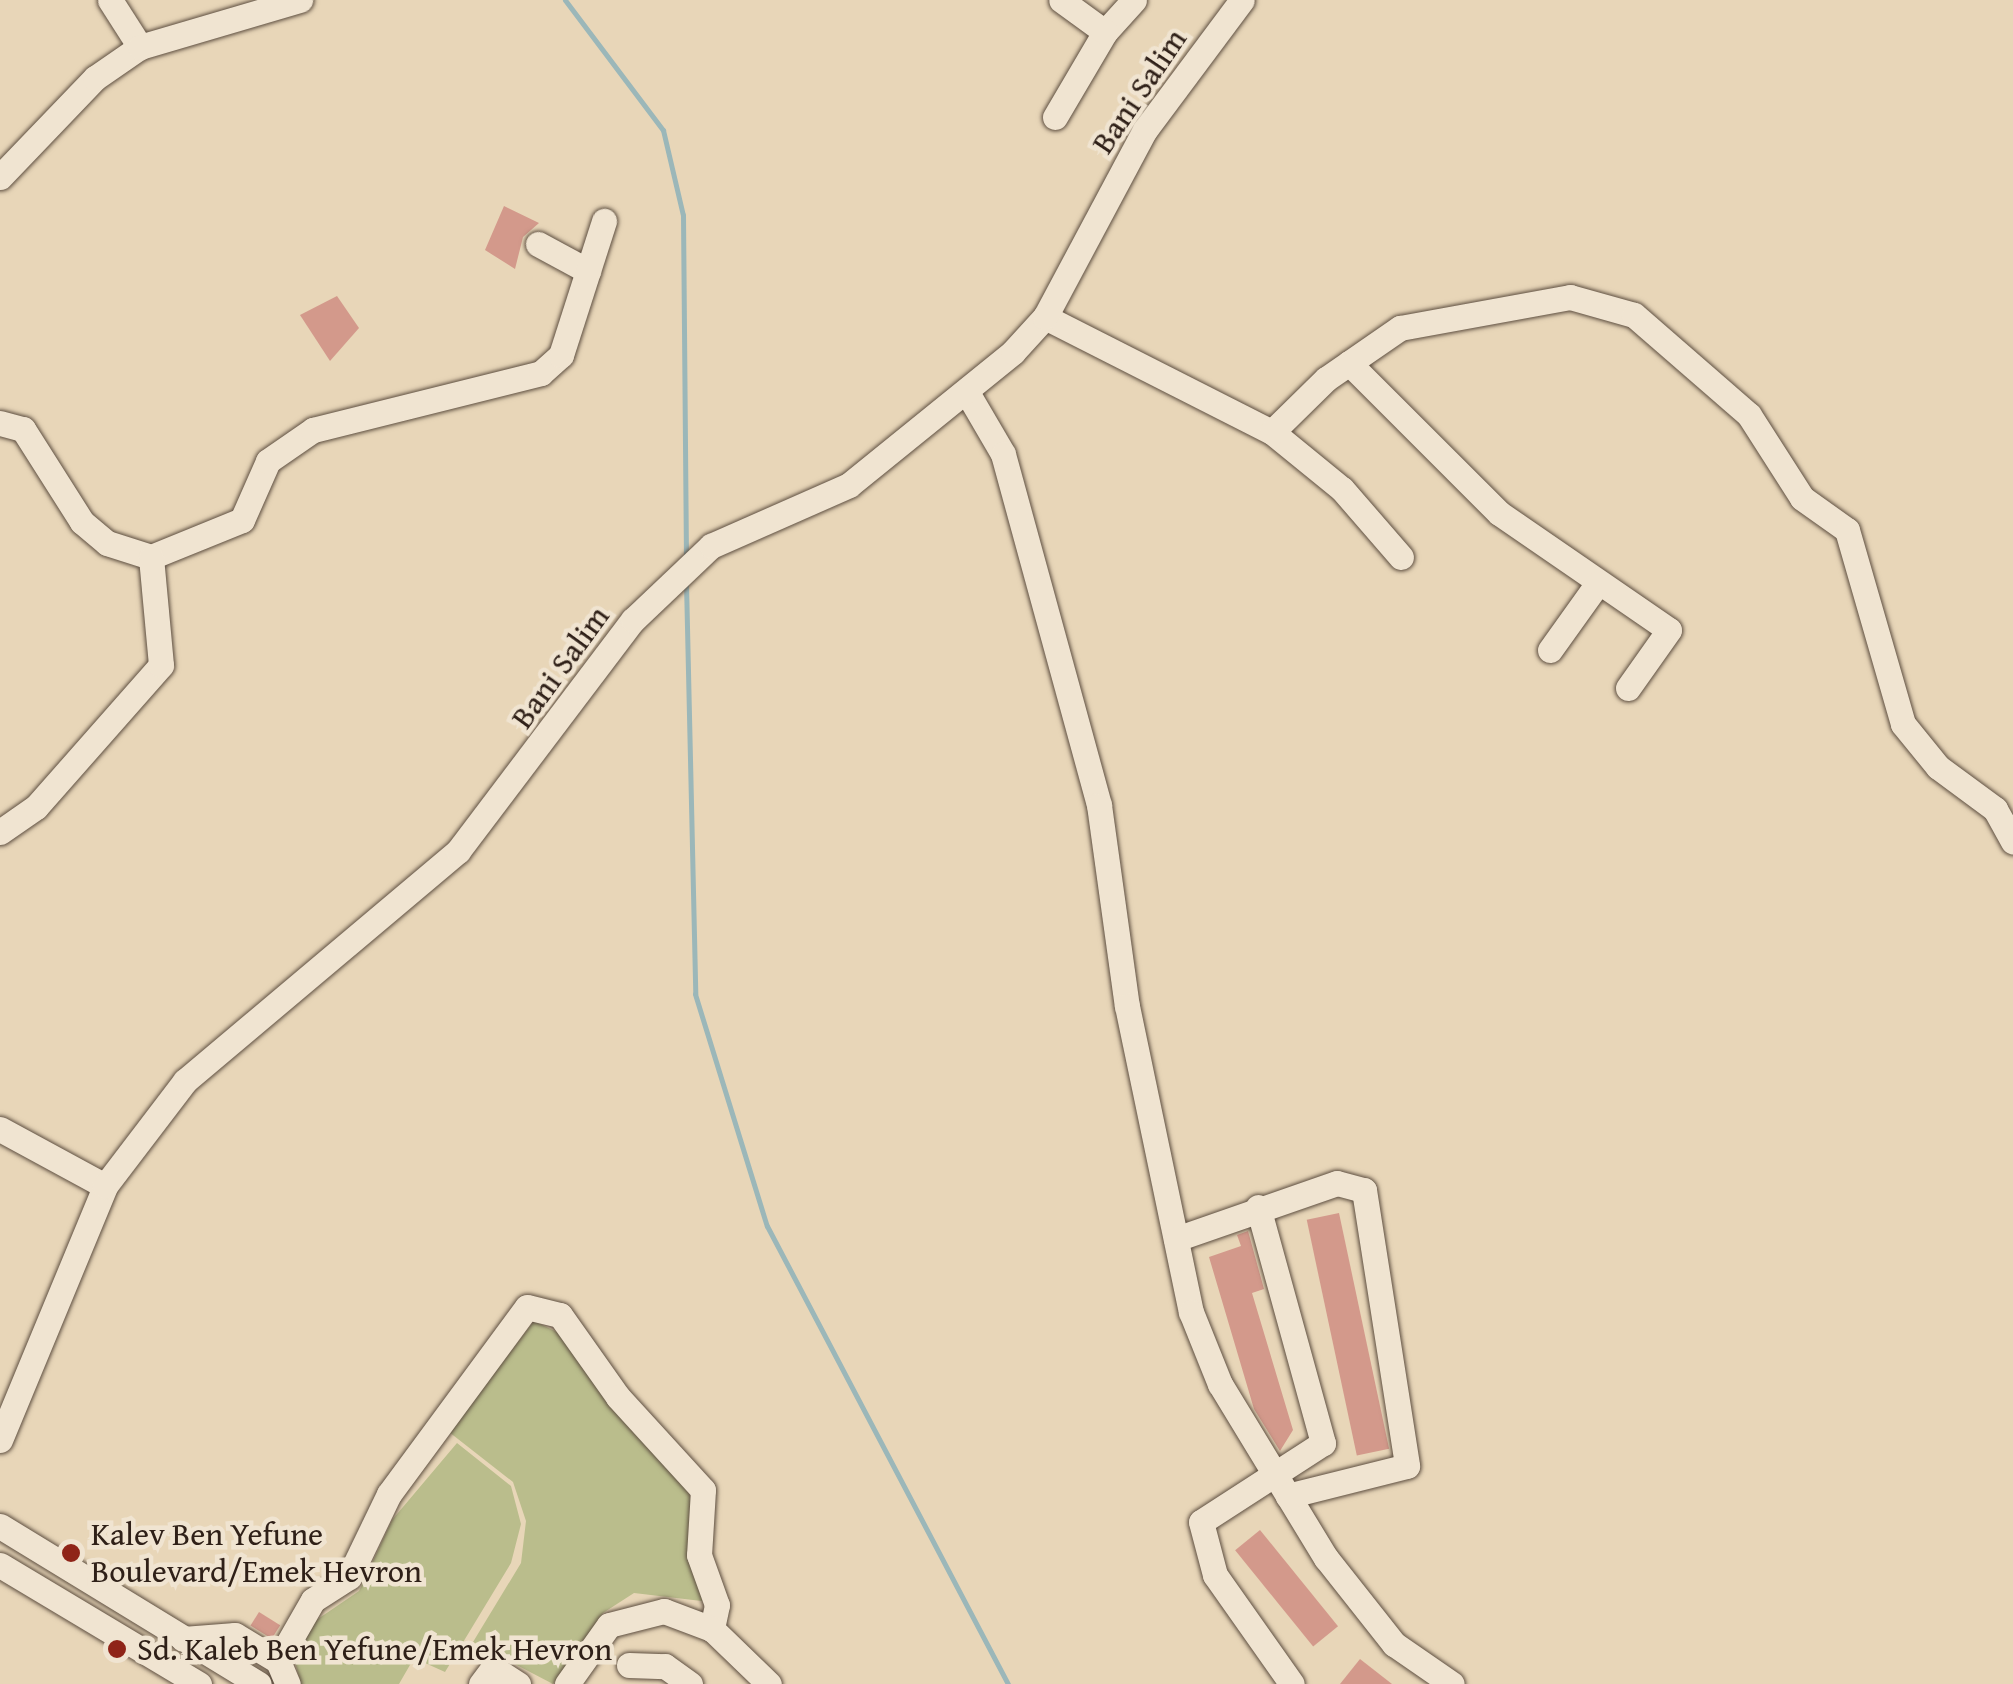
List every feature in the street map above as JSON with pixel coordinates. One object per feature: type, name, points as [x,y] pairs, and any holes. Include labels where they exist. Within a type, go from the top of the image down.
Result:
[{"type":"street","points":[[110,0],[140,48]]},
{"type":"street","points":[[0,177],[95,78],[140,48],[300,0]]},
{"type":"street","points":[[1061,0],[1105,32]]},
{"type":"street","points":[[1055,117],[1105,32],[1134,0]]},
{"type":"street","name":"Bani Salim","points":[[0,1440],[104,1186],[186,1080],[494,815],[633,620],[711,546],[849,486],[968,394],[1044,316],[1146,130],[1242,0]]},
{"type":"street","points":[[0,423],[23,429],[82,522],[107,543],[150,558],[242,520],[268,461],[313,430],[541,374],[561,354],[604,221]]},
{"type":"street","points":[[538,244],[588,271]]},
{"type":"street","points":[[1272,432],[1348,363],[1400,328],[1554,300],[1634,315],[1749,415],[1802,498],[1846,530],[1904,724],[1938,767],[1995,809],[2013,841]]},
{"type":"street","points":[[1044,316],[1272,432],[1342,489],[1401,557]]},
{"type":"street","points":[[1348,363],[1458,476],[1598,583],[1669,630],[1628,688]]},
{"type":"street","points":[[968,394],[1002,454],[1099,805],[1127,1006],[1176,1239],[1220,1384],[1282,1485],[1394,1644],[1452,1684]]},
{"type":"street","points":[[0,832],[36,806],[161,664],[150,558]]},
{"type":"street","points":[[1550,650],[1598,583]]},
{"type":"street","points":[[0,1129],[104,1186]]},
{"type":"street","points":[[1176,1239],[1258,1207],[1336,1183],[1364,1190],[1407,1466],[1282,1485],[1200,1522],[1215,1575],[1292,1684]]},
{"type":"street","points":[[1258,1207],[1323,1443],[1282,1485]]},
{"type":"street","points":[[183,1639],[235,1635],[283,1672],[312,1600],[349,1577],[389,1494],[526,1307],[560,1315],[618,1397],[703,1490],[700,1555],[717,1604],[712,1629]]},
{"type":"street","points":[[0,1526],[259,1684]]},
{"type":"street","points":[[0,1564],[200,1684]]},
{"type":"street","points":[[568,1684],[594,1639],[621,1618],[664,1611],[712,1629],[769,1684]]},
{"type":"street","points":[[630,1665],[665,1666],[690,1684]]},
{"type":"street","points":[[481,1684],[493,1668],[518,1684]]},
{"type":"green space","points":[[534,1321],[561,1334],[687,1481],[710,1602],[634,1593],[603,1613],[553,1684],[473,1642],[521,1563],[526,1521],[513,1482],[449,1432]]},
{"type":"green space","points":[[457,1443],[511,1486],[521,1524],[511,1563],[445,1672],[414,1658],[399,1684],[301,1684],[294,1659],[312,1623],[359,1591],[392,1520]]},
{"type":"building","points":[[504,206],[539,223],[523,237],[515,269],[485,250]]},
{"type":"building","points":[[337,296],[359,328],[330,361],[300,315]]},
{"type":"building","points":[[1339,1213],[1389,1449],[1357,1456],[1307,1220]]},
{"type":"building","points":[[1248,1231],[1264,1289],[1252,1293],[1293,1430],[1280,1451],[1254,1409],[1209,1257],[1241,1246],[1237,1235]]},
{"type":"building","points":[[1260,1530],[1338,1626],[1313,1647],[1235,1550]]},
{"type":"building","points":[[259,1612],[280,1625],[272,1639],[251,1626]]},
{"type":"building","points":[[1360,1659],[1392,1684],[1340,1684]]},
{"type":"waterway","points":[[565,0],[663,130],[683,215],[686,557]]},
{"type":"waterway","points":[[686,583],[695,994],[767,1226],[1008,1684]]},
{"type":"place","name":"Kalev Ben Yefune Boulevard/Emek Hevron","points":[[71,1553]]},
{"type":"place","name":"Sd. Kaleb Ben Yefune/Emek Hevron","points":[[117,1649]]}]
